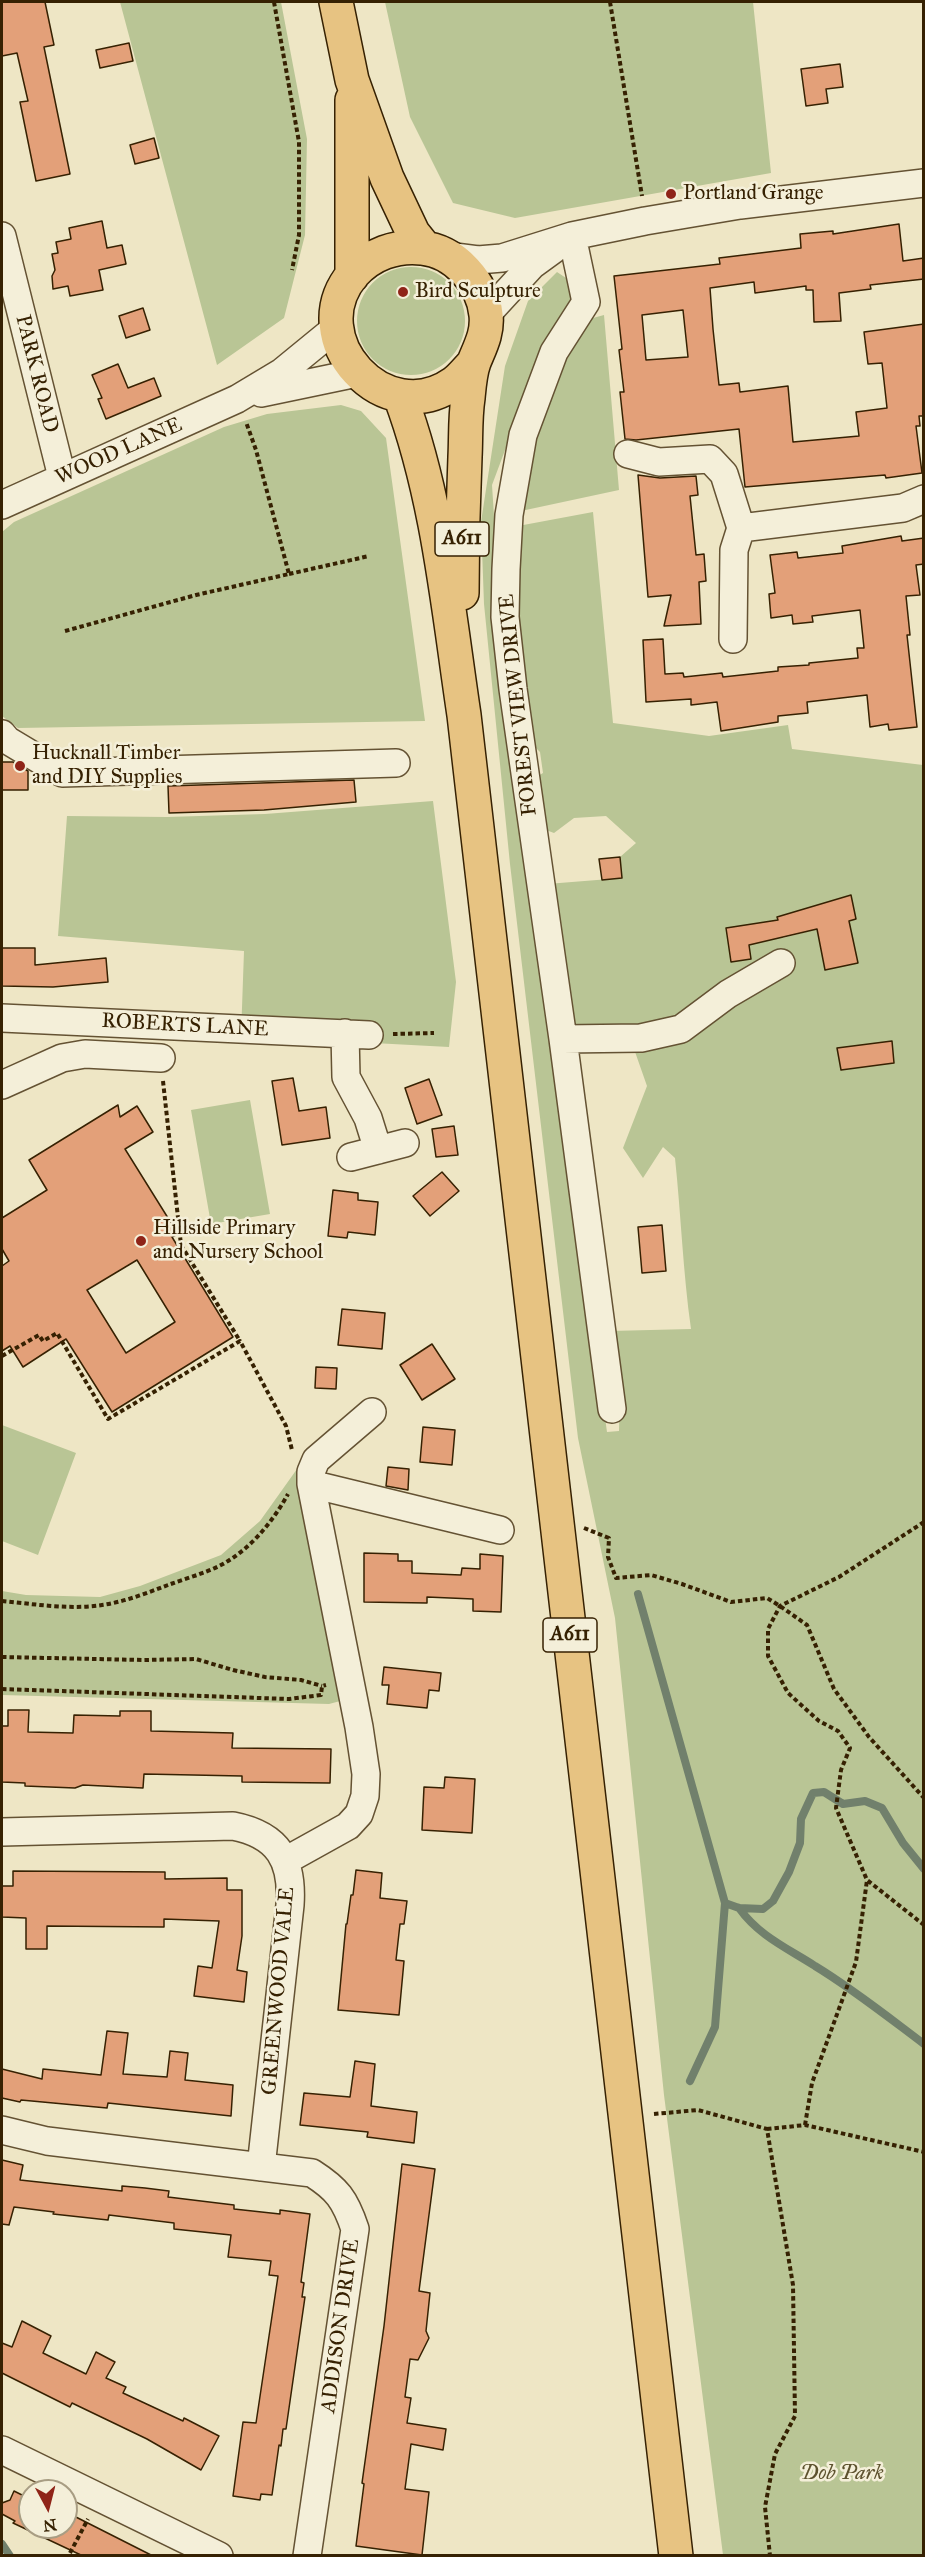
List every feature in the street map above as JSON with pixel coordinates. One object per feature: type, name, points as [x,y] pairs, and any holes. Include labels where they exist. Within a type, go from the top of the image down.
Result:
[{"type":"main road","name":"A611","points":[[336,2],[352,80],[387,177],[413,233],[436,252],[466,270],[480,290],[486,315],[484,341],[473,364],[468,401],[462,524],[464,715]]},
{"type":"main road","name":"A611","points":[[352,80],[352,276]]},
{"type":"main road","name":"A611","points":[[436,252],[405,247],[385,252],[367,262],[352,276],[340,300],[336,327],[343,353],[357,373],[376,388],[400,396],[428,395],[453,384],[473,364]]},
{"type":"main road","name":"A611","points":[[400,396],[422,466],[440,553],[464,715],[676,2556]]},
{"type":"street","points":[[436,252],[478,260],[502,258],[572,236],[645,221],[783,200],[924,183]]},
{"type":"street","name":"PARK ROAD","points":[[2,236],[62,477]]},
{"type":"street","points":[[486,315],[532,264],[572,236]]},
{"type":"street","name":"FOREST VIEW DRIVE","points":[[572,236],[586,302],[554,352],[523,435],[509,515],[505,617],[612,1409]]},
{"type":"street","name":"WOOD LANE","points":[[2,505],[237,399],[282,372],[336,327]]},
{"type":"street","name":"WOOD LANE","points":[[237,399],[357,373]]},
{"type":"street","points":[[628,454],[658,462],[710,459],[724,474],[738,539],[733,639]]},
{"type":"street","points":[[738,539],[903,508],[924,499]]},
{"type":"street","points":[[2,734],[7,740],[62,773],[396,763]]},
{"type":"street","points":[[562,1039],[641,1038],[681,1029],[728,994],[781,963]]},
{"type":"street","name":"ROBERTS LANE","points":[[2,1018],[357,1034]]},
{"type":"street","points":[[357,1034],[346,1077],[368,1118],[378,1150]]},
{"type":"street","points":[[2,1085],[62,1058],[85,1054],[161,1058]]},
{"type":"street","points":[[351,1157],[405,1143]]},
{"type":"street","points":[[309,1473],[372,1412]]},
{"type":"street","points":[[309,1473],[501,1530]]},
{"type":"street","points":[[285,1861],[348,1826],[359,1814],[365,1796],[366,1773],[346,1658],[309,1473]]},
{"type":"street","name":"GREENWOOD VALE","points":[[2,1832],[233,1826],[261,1834],[273,1843],[285,1861],[291,1888],[261,2167]]},
{"type":"street","name":"ADDISON DRIVE","points":[[2,2130],[47,2141],[312,2173],[334,2187],[347,2206],[355,2229],[307,2556]]},
{"type":"street","points":[[2,2450],[219,2556]]},
{"type":"path","points":[[274,2],[299,142],[299,235],[292,270]]},
{"type":"path","points":[[610,2],[645,221]]},
{"type":"path","points":[[237,399],[256,450],[289,574]]},
{"type":"path","points":[[65,631],[196,595],[369,556]]},
{"type":"path","points":[[357,1034],[434,1033]]},
{"type":"path","points":[[2,1601],[41,1605],[102,1605],[148,1592],[218,1566],[245,1547],[266,1527],[309,1473],[240,1341],[180,1245],[161,1058]]},
{"type":"path","points":[[2,1356],[39,1335],[43,1341],[57,1333],[108,1419],[240,1341]]},
{"type":"path","points":[[924,1522],[839,1577],[780,1606],[768,1629],[768,1656],[788,1693],[819,1721],[838,1731],[850,1748],[841,1770],[836,1808],[867,1880],[924,1925]]},
{"type":"path","points":[[583,1528],[609,1538],[608,1557],[616,1578],[651,1575],[730,1602],[769,1600],[807,1625],[834,1689],[869,1737],[924,1798]]},
{"type":"path","points":[[2,1657],[196,1659],[265,1677],[302,1680],[322,1686],[332,1683]]},
{"type":"path","points":[[2,1689],[289,1699],[321,1695],[322,1686]]},
{"type":"path","points":[[805,2125],[812,2083],[856,1962],[867,1880]]},
{"type":"path","points":[[625,2116],[698,2110],[767,2129],[805,2125],[924,2152]]},
{"type":"path","points":[[767,2129],[793,2285],[795,2416],[775,2454],[765,2507],[770,2556]]},
{"type":"path","points":[[70,2553],[99,2497]]},
{"type":"green space","points":[[120,2],[281,2],[307,139],[305,235],[284,318],[217,365]]},
{"type":"green space","points":[[385,2],[753,2],[771,173],[515,218],[453,203],[410,117]]},
{"type":"green space","points":[[411,267],[432,271],[449,283],[461,300],[465,321],[461,342],[449,359],[432,371],[411,375],[390,371],[373,359],[361,342],[357,321],[361,300],[373,283],[390,271]]},
{"type":"green space","name":"Dob Park","points":[[557,272],[566,278],[572,296],[539,359],[492,485],[506,702],[607,1432],[619,1431],[620,1389],[610,1331],[691,1329],[675,1158],[663,1147],[643,1178],[623,1148],[647,1086],[627,1029],[573,1027],[547,884],[622,878],[620,857],[636,843],[606,816],[574,818],[554,833],[538,827],[531,780],[543,773],[540,752],[531,743],[515,612],[518,526],[593,512],[613,723],[709,736],[788,725],[792,749],[923,765],[923,2555],[723,2555],[664,2095],[615,1618],[578,1438],[510,864],[484,604],[481,522],[505,366],[528,301]],"holes":[[[850,895],[856,919],[783,938],[778,917]],[[892,1042],[894,1063],[841,1069],[837,1048]]]},
{"type":"green space","points":[[604,315],[619,490],[521,511],[543,403],[582,321]]},
{"type":"green space","points":[[341,405],[361,411],[386,438],[425,721],[18,728],[2,716],[2,532],[14,522],[224,427],[267,414]]},
{"type":"green space","points":[[433,801],[456,982],[449,1047],[241,1036],[244,951],[58,936],[67,816],[167,817],[265,814]]},
{"type":"green space","points":[[250,1100],[270,1214],[211,1224],[191,1110]]},
{"type":"green space","points":[[2,1425],[76,1453],[38,1555],[2,1541]]},
{"type":"green space","points":[[297,1469],[344,1700],[329,1704],[2,1695],[2,1591],[26,1595],[100,1597],[140,1586],[221,1555],[260,1521]]},
{"type":"building","points":[[2,2],[45,2],[54,45],[44,47],[70,174],[36,181],[20,102],[28,101],[17,53],[2,56]]},
{"type":"building","points":[[129,43],[133,61],[100,68],[96,50]]},
{"type":"building","points":[[840,64],[843,87],[826,89],[828,103],[806,106],[801,69]]},
{"type":"building","points":[[154,138],[159,158],[135,164],[130,145]]},
{"type":"building","points":[[102,221],[107,248],[122,245],[126,264],[99,270],[103,290],[70,296],[68,286],[53,289],[52,276],[55,270],[52,254],[58,253],[56,242],[71,239],[69,228]]},
{"type":"building","points":[[899,224],[903,261],[924,258],[924,279],[870,285],[871,289],[839,293],[841,321],[814,322],[813,290],[806,290],[806,286],[755,293],[754,282],[710,288],[719,385],[739,383],[740,392],[788,386],[793,442],[859,436],[856,412],[887,408],[882,363],[868,364],[864,332],[924,324],[924,416],[919,416],[920,426],[916,426],[922,473],[886,478],[885,475],[745,487],[739,429],[636,440],[625,439],[620,392],[624,392],[619,350],[622,349],[614,276],[720,264],[719,258],[801,248],[800,234],[833,231],[833,234]],"holes":[[[683,310],[688,357],[646,360],[642,315]]]},
{"type":"building","points":[[143,308],[150,330],[126,338],[119,316]]},
{"type":"building","points":[[118,364],[128,388],[154,378],[161,396],[106,419],[98,399],[102,398],[92,375]]},
{"type":"building","points":[[638,475],[660,478],[696,476],[698,495],[690,496],[696,555],[704,554],[706,581],[699,582],[701,624],[664,626],[671,595],[648,597]]},
{"type":"building","points":[[901,536],[902,541],[924,538],[924,564],[916,565],[920,595],[906,596],[910,635],[907,635],[917,727],[889,730],[888,724],[870,727],[867,695],[807,702],[808,713],[778,716],[778,722],[721,731],[717,702],[691,705],[691,699],[646,702],[643,640],[663,639],[665,674],[683,673],[684,677],[722,673],[723,677],[778,671],[778,667],[858,658],[857,648],[864,648],[860,610],[812,616],[813,622],[793,624],[792,615],[771,618],[769,594],[775,593],[770,555],[797,552],[798,558],[843,553],[842,546]]},
{"type":"building","points":[[2,762],[13,762],[28,771],[28,790],[2,790]]},
{"type":"building","points":[[354,780],[356,802],[264,810],[169,813],[168,786]]},
{"type":"building","points":[[620,857],[622,878],[602,880],[599,859]]},
{"type":"building","points":[[851,895],[856,919],[849,921],[858,963],[825,970],[817,929],[749,945],[751,959],[731,962],[726,928],[778,920],[777,917]]},
{"type":"building","points":[[2,948],[35,948],[35,965],[106,958],[108,982],[53,987],[2,986]]},
{"type":"building","points":[[892,1041],[894,1063],[841,1070],[837,1048]]},
{"type":"building","points":[[293,1078],[299,1111],[326,1107],[330,1138],[282,1145],[272,1081]]},
{"type":"building","points":[[429,1079],[442,1115],[417,1124],[405,1088]]},
{"type":"building","points":[[118,1105],[120,1117],[137,1106],[153,1132],[125,1149],[178,1234],[172,1237],[233,1337],[112,1412],[66,1339],[23,1367],[10,1346],[2,1351],[2,1266],[9,1261],[2,1249],[2,1218],[47,1190],[29,1160]],"holes":[[[137,1260],[175,1322],[126,1353],[87,1290]]]},
{"type":"building","points":[[454,1126],[458,1155],[436,1157],[432,1129]]},
{"type":"building","points":[[442,1172],[459,1191],[430,1216],[413,1196]]},
{"type":"building","points":[[333,1190],[358,1193],[358,1200],[378,1202],[375,1235],[348,1232],[347,1238],[328,1236]]},
{"type":"building","points":[[662,1225],[666,1271],[642,1273],[638,1227]]},
{"type":"building","points":[[342,1309],[385,1313],[382,1349],[338,1345]]},
{"type":"building","points":[[432,1344],[455,1379],[422,1400],[400,1365]]},
{"type":"building","points":[[316,1367],[337,1368],[336,1389],[315,1388]]},
{"type":"building","points":[[423,1427],[455,1430],[452,1465],[420,1462]]},
{"type":"building","points":[[388,1467],[409,1469],[408,1490],[386,1486]]},
{"type":"building","points":[[364,1553],[398,1554],[398,1561],[412,1561],[412,1573],[461,1575],[462,1568],[480,1569],[480,1554],[503,1556],[501,1612],[473,1611],[473,1599],[427,1597],[427,1603],[364,1602]]},
{"type":"building","points":[[384,1667],[441,1673],[439,1691],[429,1690],[427,1708],[387,1704],[389,1685],[382,1685]]},
{"type":"building","points":[[8,1710],[29,1710],[28,1732],[73,1733],[74,1715],[120,1716],[120,1711],[151,1711],[151,1731],[233,1733],[232,1748],[331,1749],[330,1783],[242,1782],[242,1776],[144,1774],[143,1788],[83,1785],[75,1788],[25,1786],[25,1783],[2,1782],[2,1726],[8,1726]]},
{"type":"building","points":[[445,1777],[475,1779],[472,1833],[422,1830],[424,1787],[444,1788]]},
{"type":"building","points":[[356,1870],[382,1873],[380,1898],[407,1901],[404,1924],[400,1924],[396,1960],[404,1961],[399,2015],[338,2010],[346,1924]]},
{"type":"building","points":[[13,1871],[165,1872],[165,1879],[227,1878],[227,1890],[242,1890],[242,1936],[237,1970],[247,1972],[244,2002],[194,1996],[198,1966],[212,1968],[219,1921],[164,1919],[164,1927],[47,1926],[47,1949],[26,1949],[26,1918],[2,1917],[2,1886],[13,1886]]},
{"type":"building","points":[[107,2031],[128,2033],[123,2074],[167,2077],[170,2051],[188,2053],[185,2080],[233,2085],[231,2116],[108,2103],[107,2108],[21,2100],[20,2102],[2,2098],[2,2069],[42,2079],[43,2069],[101,2075]]},
{"type":"building","points":[[355,2061],[375,2064],[371,2106],[417,2112],[414,2143],[367,2137],[368,2132],[300,2125],[304,2093],[350,2097]]},
{"type":"building","points":[[2,2160],[23,2165],[20,2180],[122,2191],[122,2186],[145,2188],[169,2191],[168,2197],[234,2205],[234,2209],[280,2214],[280,2210],[310,2214],[301,2282],[304,2283],[302,2297],[305,2297],[286,2429],[283,2429],[281,2446],[279,2445],[272,2495],[261,2494],[260,2500],[233,2496],[243,2422],[256,2423],[278,2276],[269,2275],[271,2261],[228,2257],[231,2235],[174,2229],[174,2223],[109,2215],[108,2220],[14,2207],[9,2225],[2,2224]]},
{"type":"building","points":[[402,2164],[435,2169],[419,2291],[430,2293],[426,2331],[429,2338],[418,2360],[410,2359],[405,2397],[411,2398],[407,2423],[446,2429],[443,2450],[411,2444],[405,2489],[429,2492],[422,2555],[356,2546]]},
{"type":"building","points":[[22,2321],[51,2336],[43,2353],[86,2374],[96,2352],[115,2362],[106,2378],[126,2387],[123,2393],[183,2421],[184,2418],[219,2436],[201,2470],[147,2439],[72,2403],[70,2407],[2,2373],[2,2343],[12,2347]]},
{"type":"building","points":[[14,2491],[18,2493],[18,2525],[13,2523],[15,2521],[2,2514],[2,2503],[10,2500]]},
{"type":"building","points":[[78,2518],[153,2556],[83,2556],[47,2539],[78,2539]]},
{"type":"waterway","points":[[638,1594],[725,1903]]},
{"type":"waterway","points":[[690,2081],[715,2027],[725,1903],[739,1908],[763,1909],[773,1901],[789,1872],[800,1843],[801,1819],[813,1793],[824,1792],[843,1804],[865,1801],[882,1808],[903,1843],[924,1869]]},
{"type":"waterway","points":[[739,1908],[764,1934],[843,1984],[924,2044]]},
{"type":"waterway","points":[[2,2544],[10,2556]]},
{"type":"place","name":"Portland Grange","points":[[671,194]]},
{"type":"place","name":"Bird Sculpture","points":[[403,292]]},
{"type":"place","name":"Hucknall Timber and DIY Supplies","points":[[20,766]]},
{"type":"place","name":"Hillside Primary and Nursery School","points":[[141,1241]]}]
